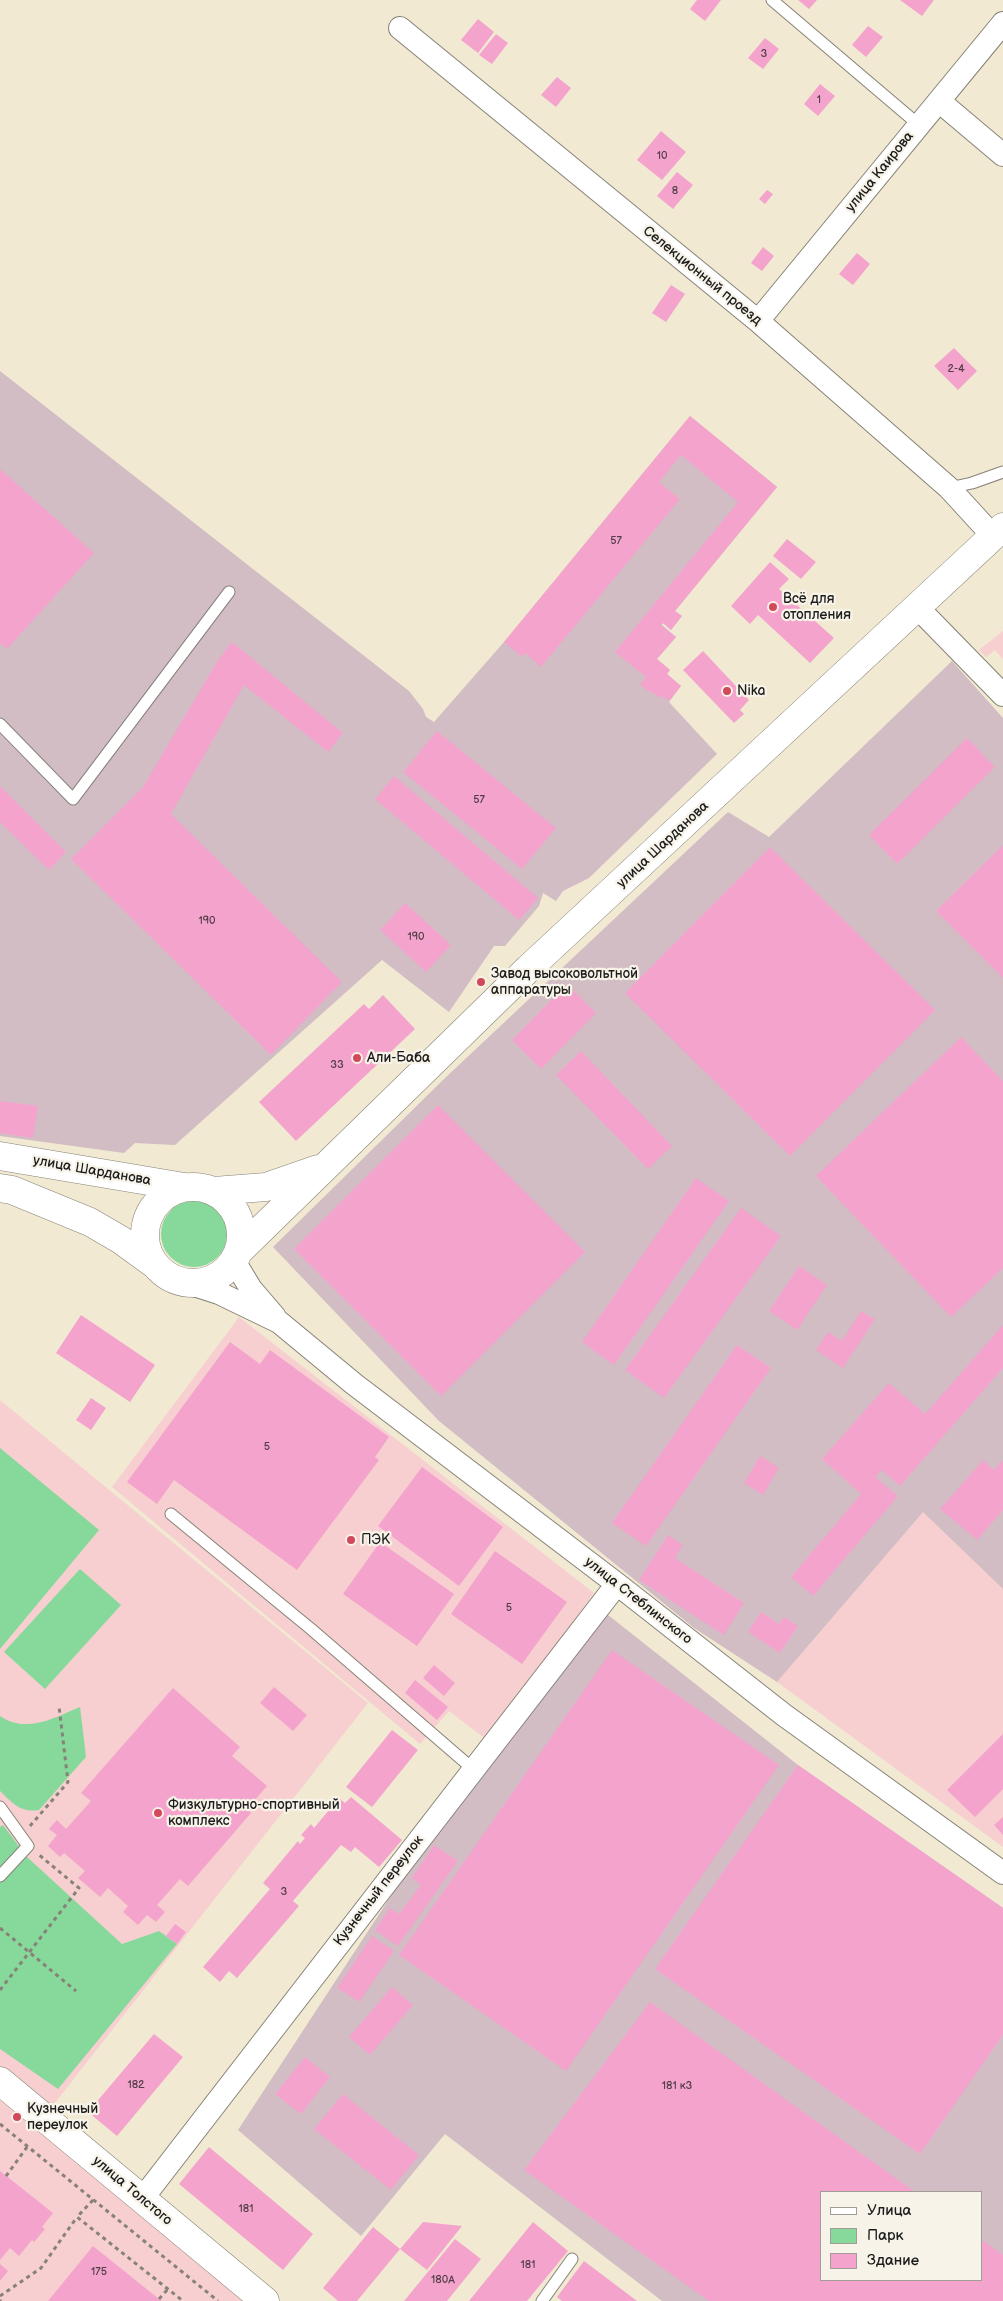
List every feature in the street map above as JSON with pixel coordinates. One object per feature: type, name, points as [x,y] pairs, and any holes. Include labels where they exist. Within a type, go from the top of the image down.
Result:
[{"type":"main road","name":"улица Шарданова","points":[[236,1256],[528,968],[998,532]]},
{"type":"main road","name":"улица Шарданова","points":[[0,1156],[184,1187]]},
{"type":"main road","points":[[214,1191],[266,1187],[327,1166]]},
{"type":"main road","points":[[0,1188],[12,1190],[90,1222],[121,1240],[168,1276],[185,1282],[199,1283],[212,1279],[224,1272],[236,1256],[241,1230],[235,1210],[226,1199],[214,1191],[204,1188],[184,1187],[162,1197],[148,1217],[145,1229],[145,1241],[154,1264]]},
{"type":"main road","name":"улица Толстого","points":[[0,2082],[264,2301]]},
{"type":"street","name":"улица Каирова","points":[[758,321],[1003,23]]},
{"type":"street","name":"Селекционный проезд","points":[[400,28],[758,321],[998,532]]},
{"type":"street","points":[[939,102],[1003,155]]},
{"type":"street","points":[[918,607],[1003,695]]},
{"type":"street","points":[[236,1256],[251,1289],[279,1322]]},
{"type":"street","points":[[185,1282],[219,1293],[279,1322]]},
{"type":"street","name":"улица Стеблинского","points":[[279,1322],[354,1384],[617,1584],[784,1715],[1003,1873]]},
{"type":"street","name":"Кузнечный переулок","points":[[142,2199],[617,1584]]},
{"type":"lane","points":[[772,0],[920,125]]},
{"type":"lane","points":[[949,488],[972,483],[1003,472]]},
{"type":"lane","points":[[0,724],[73,799],[229,592]]},
{"type":"lane","points":[[171,1514],[311,1629],[474,1769]]},
{"type":"lane","points":[[0,1808],[24,1841],[0,1876]]},
{"type":"lane","points":[[542,2301],[572,2259]]},
{"type":"path","points":[[0,1990],[79,1888],[24,1841],[68,1782],[59,1706]]},
{"type":"path","points":[[0,1928],[76,1991]]},
{"type":"path","points":[[0,2124],[218,2301]]},
{"type":"path","points":[[6,2176],[28,2147]]},
{"type":"path","points":[[0,2296],[41,2268],[77,2217],[93,2200]]},
{"type":"path","points":[[77,2217],[183,2301]]},
{"type":"path","points":[[159,2299],[168,2289]]},
{"type":"shaded area","points":[[0,371],[409,691],[423,709],[426,717],[434,722],[504,642],[690,416],[777,487],[675,611],[682,616],[671,630],[663,623],[662,625],[676,637],[657,659],[670,670],[667,674],[681,686],[669,702],[717,754],[589,878],[563,891],[556,901],[543,893],[539,906],[505,946],[494,946],[449,1012],[382,960],[175,1145],[135,1143],[124,1153],[0,1136]]},
{"type":"shaded area","points":[[1003,631],[1003,659],[995,650],[986,657],[979,650]]},
{"type":"shaded area","name":"Завод высоковольтной аппаратуры","points":[[952,661],[1003,718],[1003,1589],[923,1512],[777,1682],[694,1628],[439,1421],[273,1247],[444,1079],[728,812],[769,837]]},
{"type":"shaded area","name":"ПЭК","points":[[239,1317],[594,1593],[487,1740],[449,1711],[420,1744],[112,1487]]},
{"type":"shaded area","points":[[0,1400],[368,1703],[44,2117],[265,2301],[0,2301]]},
{"type":"shaded area","points":[[923,1511],[1003,1589],[1003,1847],[777,1682]]},
{"type":"shaded area","points":[[603,1611],[798,1765],[1003,1908],[1003,2301],[662,2301],[445,2134],[361,2236],[238,2130],[425,1844]]},
{"type":"green space","points":[[194,1201],[207,1204],[217,1211],[224,1221],[227,1234],[224,1247],[217,1257],[207,1264],[194,1267],[181,1264],[171,1257],[164,1247],[161,1234],[164,1221],[171,1211],[181,1204]]},
{"type":"green space","points":[[0,1448],[99,1530],[0,1649]]},
{"type":"green space","points":[[80,1569],[121,1605],[45,1689],[4,1652]]},
{"type":"green space","points":[[80,1707],[86,1757],[39,1810],[27,1810],[17,1806],[0,1791],[0,1716],[20,1724],[30,1724],[50,1719]]},
{"type":"green space","points":[[3,1825],[27,1857],[122,1944],[159,1931],[177,1944],[58,2089],[0,2049],[0,1827]]},
{"type":"building","points":[[697,0],[721,0],[705,21],[690,9]]},
{"type":"building","points":[[798,0],[817,0],[809,9]]},
{"type":"building","points":[[900,0],[934,0],[922,16]]},
{"type":"building","points":[[478,19],[494,32],[478,53],[461,40]]},
{"type":"building","points":[[868,26],[883,37],[866,57],[852,45]]},
{"type":"building","points":[[496,34],[508,43],[492,64],[479,55]]},
{"type":"building","points":[[765,38],[779,49],[763,69],[748,58]]},
{"type":"building","points":[[557,77],[571,88],[556,107],[541,95]]},
{"type":"building","points":[[820,84],[835,96],[818,116],[804,104]]},
{"type":"building","points":[[661,131],[686,152],[662,180],[637,160]]},
{"type":"building","points":[[677,172],[693,185],[673,209],[657,196]]},
{"type":"building","points":[[767,190],[773,194],[765,204],[759,199]]},
{"type":"building","points":[[763,247],[774,256],[762,271],[751,263]]},
{"type":"building","points":[[857,253],[870,264],[853,285],[839,274]]},
{"type":"building","points":[[671,285],[685,294],[666,322],[652,313]]},
{"type":"building","points":[[954,348],[977,371],[958,390],[934,366]]},
{"type":"building","points":[[690,416],[777,487],[675,611],[682,616],[671,630],[663,623],[661,625],[676,637],[657,659],[670,670],[667,674],[681,686],[669,701],[662,696],[660,698],[640,685],[646,677],[615,652],[738,502],[681,455],[659,482],[680,499],[541,667],[525,653],[522,657],[504,642]]},
{"type":"building","points":[[0,469],[94,553],[7,649],[0,643]]},
{"type":"building","points":[[787,539],[816,562],[801,579],[773,556]]},
{"type":"building","points":[[770,562],[789,579],[779,589],[834,638],[810,663],[758,615],[750,624],[731,606]]},
{"type":"building","points":[[232,642],[343,733],[328,752],[244,685],[171,814],[342,982],[271,1055],[71,859],[143,787],[218,660]]},
{"type":"building","points":[[703,651],[749,700],[740,710],[744,714],[734,723],[683,670]]},
{"type":"building","points":[[437,731],[556,828],[522,869],[403,772]]},
{"type":"building","points":[[967,738],[995,767],[897,864],[869,835]]},
{"type":"building","points":[[394,776],[538,898],[519,920],[375,799]]},
{"type":"building","points":[[0,786],[66,852],[49,870],[0,822]]},
{"type":"building","points":[[1003,845],[1003,978],[936,911]]},
{"type":"building","points":[[770,847],[935,1010],[790,1156],[625,993]]},
{"type":"building","points":[[405,903],[451,945],[426,972],[380,930]]},
{"type":"building","points":[[567,984],[596,1013],[541,1069],[512,1040]]},
{"type":"building","points":[[383,995],[415,1029],[296,1141],[259,1102],[364,1004],[369,1009]]},
{"type":"building","points":[[961,1037],[1003,1081],[1003,1268],[951,1317],[816,1176]]},
{"type":"building","points":[[581,1051],[672,1146],[648,1169],[556,1075]]},
{"type":"building","points":[[0,1101],[38,1106],[33,1138],[0,1133]]},
{"type":"building","points":[[438,1105],[585,1252],[441,1396],[294,1249]]},
{"type":"building","points":[[696,1178],[729,1201],[614,1365],[582,1342]]},
{"type":"building","points":[[741,1208],[781,1236],[664,1398],[625,1370]]},
{"type":"building","points":[[799,1266],[827,1285],[797,1330],[769,1311]]},
{"type":"building","points":[[861,1311],[875,1319],[843,1368],[816,1350],[828,1332],[842,1341]]},
{"type":"building","points":[[81,1315],[155,1365],[130,1402],[56,1353]]},
{"type":"building","points":[[1003,1325],[1003,1368],[900,1486],[882,1470],[875,1477],[898,1496],[813,1596],[791,1577],[861,1494],[822,1459],[889,1383],[925,1414]]},
{"type":"building","points":[[230,1342],[260,1364],[270,1350],[389,1437],[375,1457],[379,1460],[297,1570],[174,1480],[157,1504],[127,1482]]},
{"type":"building","points":[[737,1345],[771,1368],[646,1546],[612,1523]]},
{"type":"building","points":[[91,1398],[106,1408],[91,1430],[76,1420]]},
{"type":"building","points":[[760,1456],[779,1468],[763,1495],[744,1483]]},
{"type":"building","points":[[983,1460],[994,1470],[1003,1460],[1003,1510],[977,1540],[940,1509]]},
{"type":"building","points":[[422,1467],[503,1527],[459,1586],[378,1526]]},
{"type":"building","points":[[668,1535],[683,1545],[675,1558],[744,1603],[724,1635],[639,1580]]},
{"type":"building","points":[[380,1542],[454,1594],[417,1646],[343,1594]]},
{"type":"building","points":[[495,1551],[567,1602],[522,1664],[451,1614]]},
{"type":"building","points":[[761,1612],[779,1624],[784,1617],[798,1626],[780,1653],[748,1632]]},
{"type":"building","points":[[612,1650],[779,1765],[566,2071],[399,1955]]},
{"type":"building","points":[[434,1665],[455,1683],[444,1696],[423,1678]]},
{"type":"building","points":[[415,1680],[448,1707],[437,1720],[405,1693]]},
{"type":"building","points":[[274,1687],[307,1715],[293,1731],[260,1703]]},
{"type":"building","points":[[173,1688],[240,1747],[232,1756],[267,1786],[247,1809],[251,1813],[188,1886],[180,1879],[157,1905],[165,1912],[156,1922],[147,1915],[138,1925],[123,1912],[128,1906],[108,1888],[100,1897],[78,1878],[85,1871],[64,1853],[60,1857],[48,1846],[57,1835],[49,1829],[57,1820],[66,1829],[91,1801],[81,1793]]},
{"type":"building","points":[[392,1730],[418,1750],[372,1807],[346,1787]]},
{"type":"building","points":[[1003,1734],[1003,1789],[975,1817],[947,1790]]},
{"type":"building","points":[[798,1765],[1003,1908],[1003,2035],[920,2154],[655,1969]]},
{"type":"building","points":[[351,1797],[402,1840],[379,1867],[355,1847],[351,1852],[341,1845],[293,1901],[299,1906],[237,1978],[229,1971],[220,1982],[203,1967],[270,1889],[263,1883],[298,1841],[300,1844],[305,1838],[301,1835],[311,1824],[314,1828],[329,1810],[325,1806],[332,1799],[337,1803],[340,1799],[345,1803]]},
{"type":"building","points":[[1003,1817],[1003,1835],[994,1825]]},
{"type":"building","points":[[434,1845],[458,1861],[398,1946],[375,1930],[390,1908],[399,1914],[421,1885],[412,1878]]},
{"type":"building","points":[[175,1924],[186,1932],[177,1944],[166,1936]]},
{"type":"building","points":[[372,1936],[394,1951],[359,2002],[337,1988]]},
{"type":"building","points":[[392,1987],[413,2005],[370,2055],[349,2037]]},
{"type":"building","points":[[650,2002],[914,2191],[820,2191],[820,2281],[983,2281],[983,2241],[1003,2255],[1003,2301],[709,2301],[524,2170]]},
{"type":"building","points":[[154,2034],[183,2057],[117,2136],[88,2112]]},
{"type":"building","points":[[305,2057],[330,2077],[301,2114],[275,2094]]},
{"type":"building","points":[[343,2094],[419,2155],[391,2190],[314,2129]]},
{"type":"building","points":[[209,2147],[313,2234],[283,2270],[179,2184]]},
{"type":"building","points":[[0,2171],[53,2213],[42,2227],[45,2229],[34,2242],[32,2240],[19,2256],[10,2248],[0,2260]]},
{"type":"building","points":[[423,2222],[462,2226],[427,2270],[400,2249]]},
{"type":"building","points":[[533,2222],[568,2251],[527,2301],[469,2301]]},
{"type":"building","points":[[373,2227],[400,2249],[357,2301],[338,2301],[323,2288]]},
{"type":"building","points":[[455,2239],[481,2259],[447,2301],[404,2301]]},
{"type":"building","points":[[93,2246],[159,2299],[162,2301],[48,2301]]},
{"type":"building","points":[[584,2261],[637,2301],[562,2301],[557,2297]]},
{"type":"building","points":[[0,2264],[8,2271],[0,2281]]},
{"type":"place","name":"Всё для отопления","points":[[773,607]]},
{"type":"place","name":"Nika","points":[[727,691]]},
{"type":"place","name":"Завод высоковольтной аппаратуры","points":[[481,982]]},
{"type":"place","name":"Али-Баба","points":[[357,1058]]},
{"type":"place","name":"ПЭК","points":[[351,1540]]},
{"type":"place","name":"Физкультурно-спортивный комплекс","points":[[158,1813]]},
{"type":"place","name":"Кузнечный переулок","points":[[17,2117]]}]
